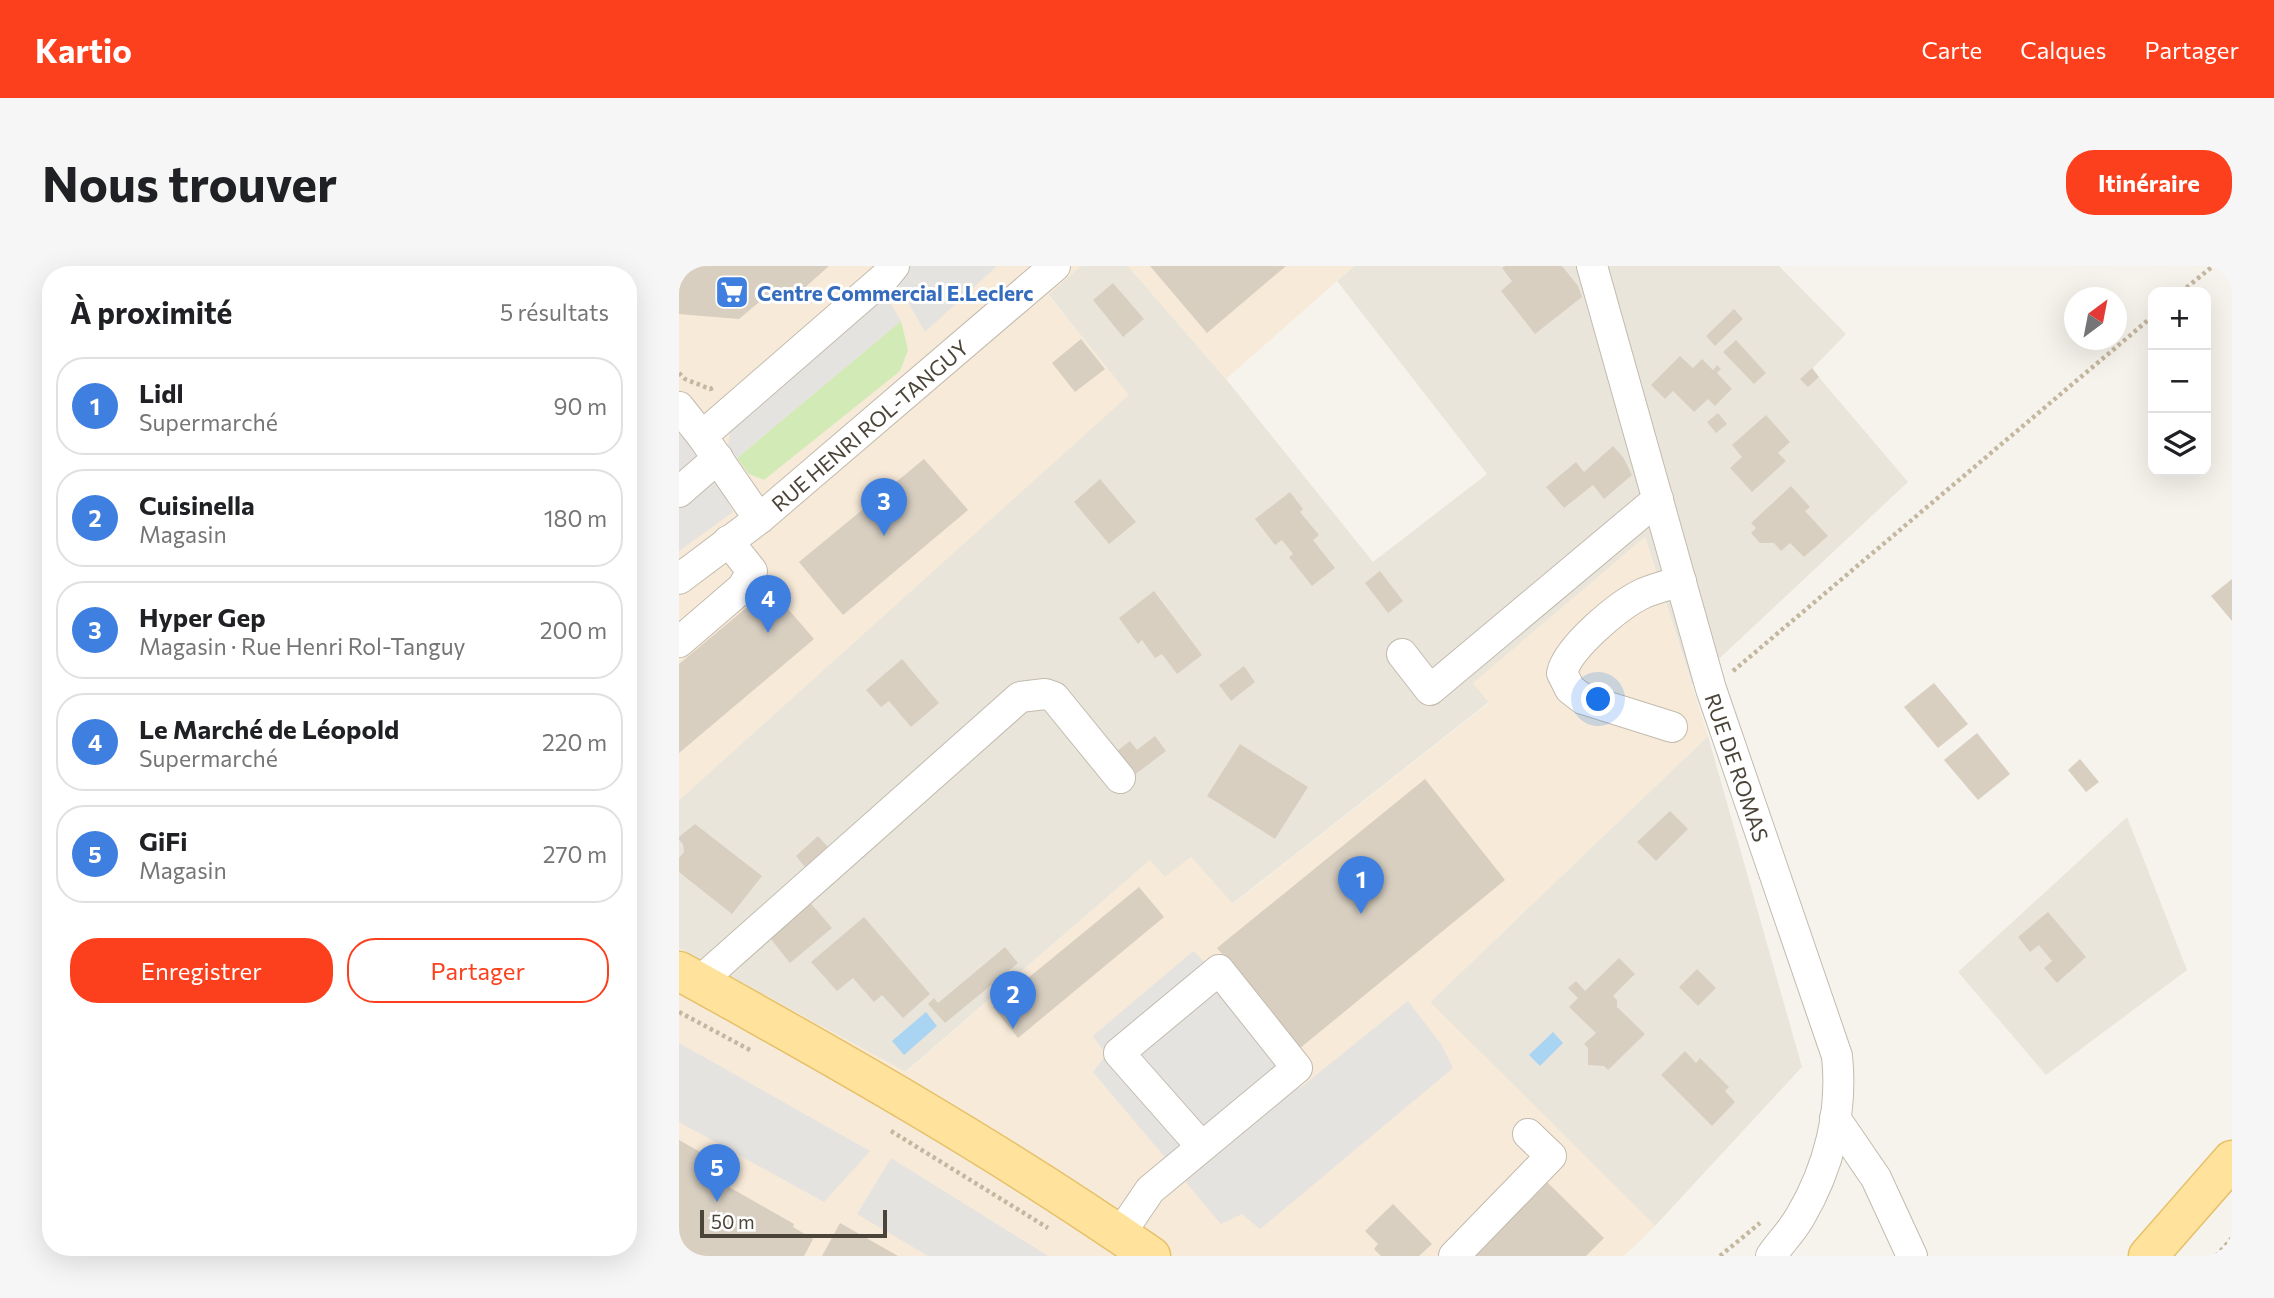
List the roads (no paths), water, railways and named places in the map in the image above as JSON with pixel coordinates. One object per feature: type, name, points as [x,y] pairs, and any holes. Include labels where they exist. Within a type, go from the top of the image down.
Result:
[{"type":"main road","points":[[686,989],[882,1084],[1013,1164],[1151,1256]]},
{"type":"main road","points":[[2148,1256],[2232,1160]]},
{"type":"street","points":[[679,492],[710,447],[894,266]]},
{"type":"street","name":"RUE HENRI ROL-TANGUY","points":[[679,579],[759,519],[1055,266]]},
{"type":"street","name":"RUE DE ROMAS","points":[[1592,266],[1711,689],[1837,1056],[1840,1083],[1835,1118],[1819,1180],[1799,1219],[1771,1256]]},
{"type":"street","points":[[679,407],[759,519]]},
{"type":"street","points":[[1402,654],[1430,690],[1658,499]]},
{"type":"street","points":[[679,642],[742,588],[752,571],[729,541]]},
{"type":"street","points":[[1672,727],[1583,699],[1570,689],[1562,673],[1564,664],[1576,646],[1607,619],[1643,594],[1681,581]]},
{"type":"street","points":[[686,989],[1020,697],[1045,694],[1054,697],[1120,778]]},
{"type":"street","points":[[1120,1234],[1150,1190],[1297,1068],[1219,970],[1119,1053],[1201,1146]]},
{"type":"street","points":[[1835,1118],[1876,1178],[1912,1256]]},
{"type":"street","points":[[1454,1256],[1551,1156],[1528,1133]]},
{"type":"water","points":[[926,1012],[937,1026],[904,1055],[892,1041]]},
{"type":"water","points":[[1553,1032],[1563,1043],[1540,1066],[1529,1055]]},
{"type":"place","name":"Centre Commercial E.Leclerc","points":[[732,292]]},
{"type":"place","name":"Hyper Gep","points":[[884,536]]},
{"type":"place","name":"Le Marché de Léopold","points":[[768,633]]},
{"type":"place","name":"Lidl","points":[[1361,914]]},
{"type":"place","name":"Cuisinella","points":[[1013,1029]]},
{"type":"place","name":"GiFi","points":[[717,1202]]}]
